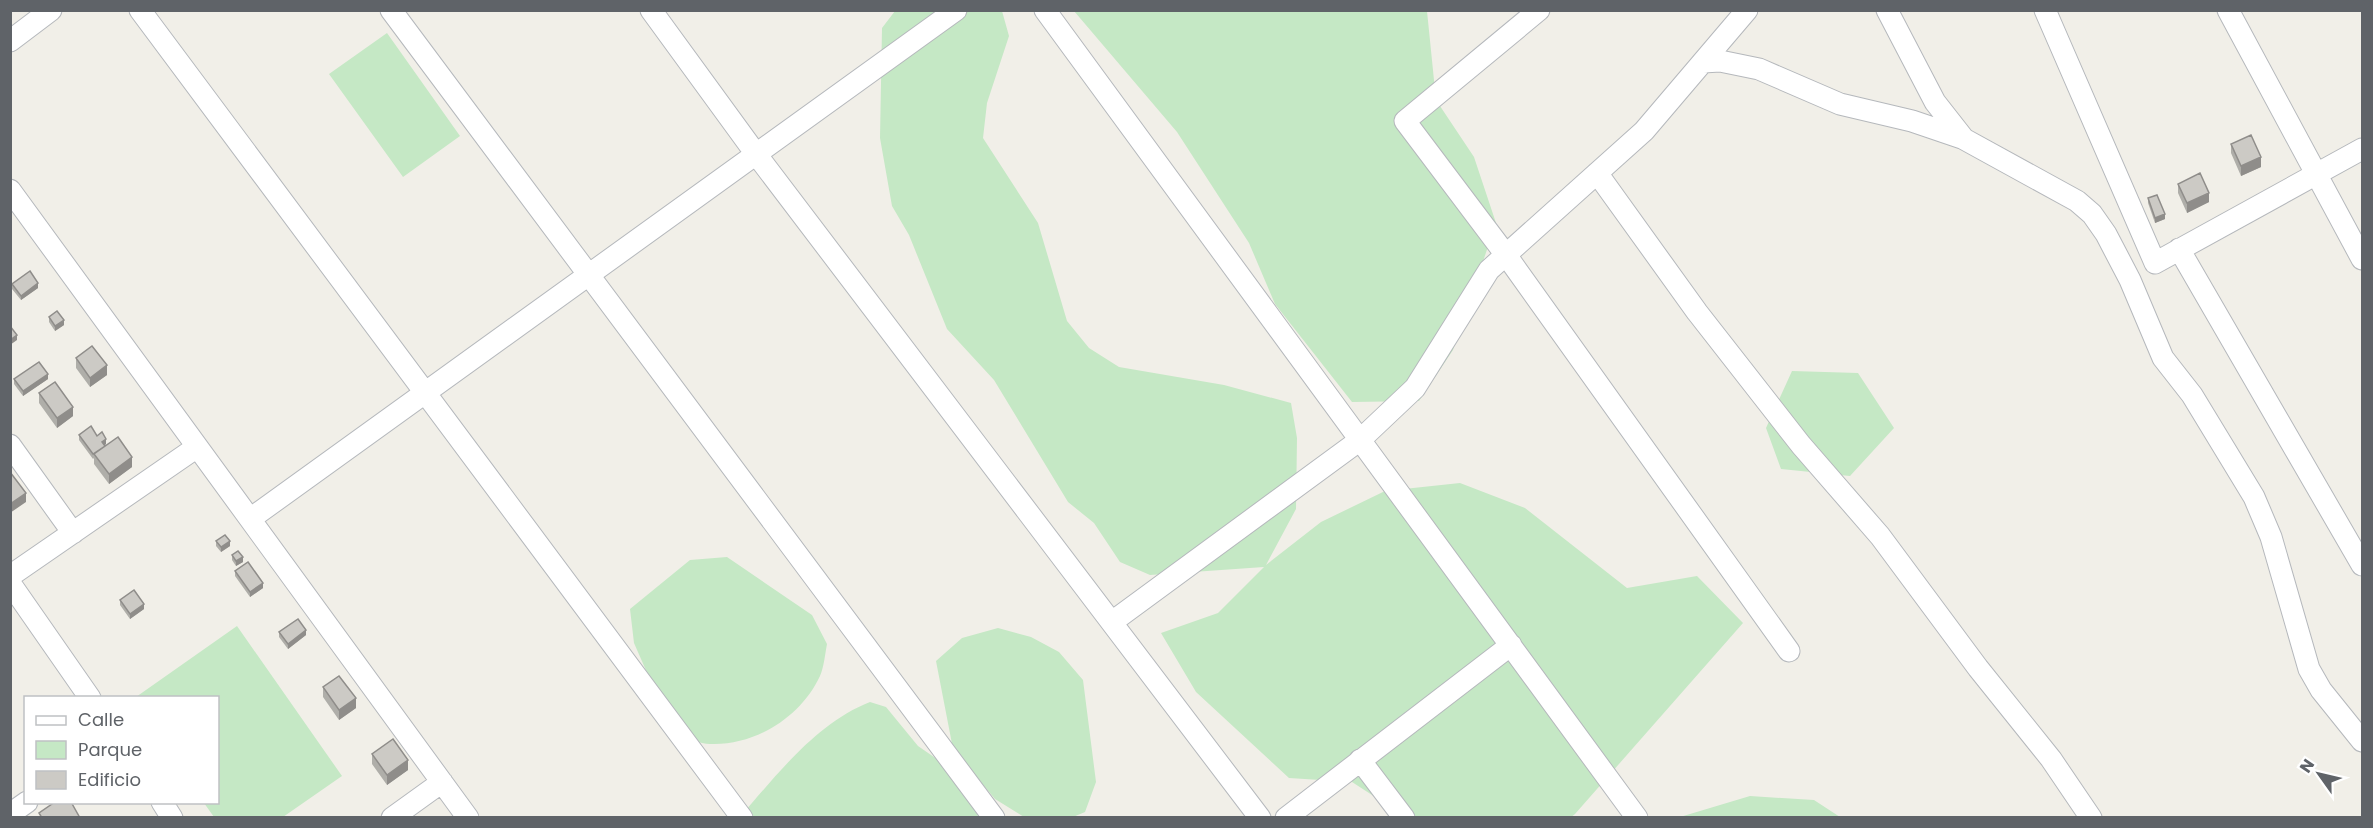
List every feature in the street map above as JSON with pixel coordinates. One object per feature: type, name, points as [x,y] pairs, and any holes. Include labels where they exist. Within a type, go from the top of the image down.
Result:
[{"type":"street","points":[[10,41],[51,10]]},
{"type":"street","points":[[140,10],[742,818]]},
{"type":"street","points":[[391,10],[994,818]]},
{"type":"street","points":[[651,10],[756,154],[1260,818]]},
{"type":"street","points":[[250,519],[956,10]]},
{"type":"street","points":[[1045,10],[1511,645],[1632,816]]},
{"type":"street","points":[[1539,10],[1405,121],[1506,255],[1789,651]]},
{"type":"street","points":[[1112,622],[1360,440],[1415,388],[1489,270],[1644,131],[1747,10]]},
{"type":"street","points":[[1887,10],[1935,102],[1964,139]]},
{"type":"street","points":[[2045,10],[2155,262],[2317,176],[2362,149]]},
{"type":"street","points":[[2228,10],[2362,259]]},
{"type":"street","points":[[1703,62],[1720,61],[1759,69],[1840,104],[1912,121],[1964,139],[2077,201],[2092,214],[2106,234],[2130,280],[2163,358],[2192,395],[2254,497],[2271,537],[2309,669],[2321,690],[2362,741]]},
{"type":"street","points":[[1597,173],[1704,321],[1801,445],[1880,536],[1978,668],[2051,759],[2091,818]]},
{"type":"street","points":[[10,190],[468,818]]},
{"type":"street","points":[[2179,249],[2362,565]]},
{"type":"street","points":[[10,445],[73,532]]},
{"type":"street","points":[[10,576],[197,447]]},
{"type":"street","points":[[10,583],[89,696]]},
{"type":"street","points":[[1286,818],[1511,645]]},
{"type":"street","points":[[1360,760],[1404,818]]},
{"type":"street","points":[[392,818],[442,782]]},
{"type":"street","points":[[10,814],[24,804]]},
{"type":"street","points":[[163,804],[172,818]]},
{"type":"green space","points":[[895,11],[1002,11],[1009,36],[987,103],[983,138],[1038,223],[1067,321],[1089,348],[1119,367],[1224,385],[1291,403],[1297,438],[1296,509],[1266,565],[1321,522],[1385,491],[1460,483],[1525,508],[1627,588],[1697,576],[1743,623],[1575,814],[1570,818],[1406,817],[1352,782],[1289,778],[1196,692],[1161,633],[1218,613],[1264,567],[1150,575],[1120,562],[1094,523],[1068,502],[994,380],[947,329],[909,235],[892,206],[880,138],[882,28]]},
{"type":"green space","points":[[1074,11],[1427,11],[1436,100],[1474,157],[1496,223],[1453,350],[1419,401],[1352,402],[1275,304],[1249,243],[1177,132]]},
{"type":"green space","points":[[387,33],[460,136],[403,177],[329,74]]},
{"type":"green space","points":[[1792,371],[1858,373],[1894,428],[1850,476],[1781,469],[1766,428]]},
{"type":"green space","points":[[727,557],[812,615],[827,644],[820,676],[812,691],[789,716],[760,734],[744,740],[706,744],[679,735],[634,643],[630,609],[690,560]]},
{"type":"green space","points":[[237,626],[342,776],[283,817],[214,817],[205,804],[219,804],[219,696],[137,696]]},
{"type":"green space","points":[[998,628],[1031,637],[1059,652],[1083,680],[1096,782],[1085,812],[1073,817],[1024,817],[995,799],[953,749],[936,661],[962,638]]},
{"type":"green space","points":[[870,702],[886,707],[918,746],[947,766],[976,808],[978,817],[739,818],[798,752],[832,723]]},
{"type":"green space","points":[[1750,796],[1814,800],[1840,817],[1680,817]]},
{"type":"building","points":[[2251,135],[2261,157],[2241,166],[2231,144]]},
{"type":"building","points":[[2200,173],[2209,193],[2187,203],[2178,184]]},
{"type":"building","points":[[2157,195],[2165,214],[2155,218],[2148,198]]},
{"type":"building","points":[[30,271],[38,283],[21,296],[12,284]]},
{"type":"building","points":[[57,311],[64,320],[55,326],[49,317]]},
{"type":"building","points":[[10,326],[17,335],[10,340]]},
{"type":"building","points":[[92,346],[107,365],[90,378],[76,358]]},
{"type":"building","points":[[39,362],[48,374],[23,391],[14,379]]},
{"type":"building","points":[[55,382],[73,407],[57,418],[39,393]]},
{"type":"building","points":[[91,426],[97,436],[102,432],[106,439],[102,442],[105,446],[93,454],[79,435]]},
{"type":"building","points":[[118,437],[132,457],[109,474],[94,454]]},
{"type":"building","points":[[10,472],[26,493],[10,504]]},
{"type":"building","points":[[225,535],[230,541],[221,547],[216,541]]},
{"type":"building","points":[[238,551],[243,557],[236,561],[232,555]]},
{"type":"building","points":[[248,562],[263,583],[250,592],[235,571]]},
{"type":"building","points":[[134,590],[144,604],[130,614],[120,600]]},
{"type":"building","points":[[298,619],[306,630],[288,644],[279,632]]},
{"type":"building","points":[[339,676],[356,698],[339,710],[323,687]]},
{"type":"building","points":[[393,739],[408,760],[387,775],[372,754]]},
{"type":"building","points":[[52,804],[72,804],[80,818],[42,818],[39,813]]}]
